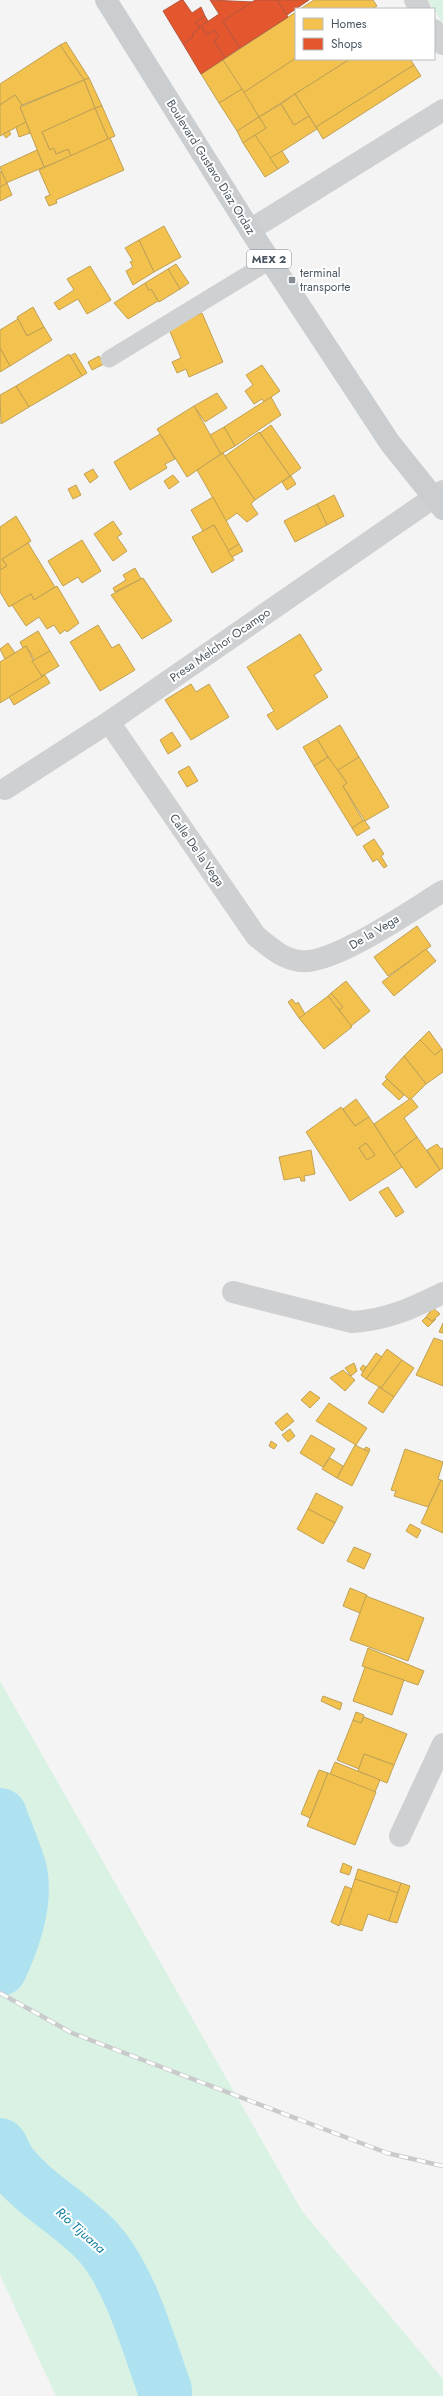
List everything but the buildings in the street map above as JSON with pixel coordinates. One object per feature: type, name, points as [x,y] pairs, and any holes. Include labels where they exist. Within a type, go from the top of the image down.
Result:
[{"type":"main road","name":"Boulevard Gustavo Díaz Ordaz","points":[[106,0],[250,230],[390,443],[440,499]]},
{"type":"street","points":[[435,32],[443,44]]},
{"type":"street","points":[[250,230],[443,110]]},
{"type":"street","name":"Presa Melchor Ocampo","points":[[5,789],[109,722],[440,499]]},
{"type":"street","name":"Calle De la Vega","points":[[109,722],[256,936],[278,954],[301,962]]},
{"type":"street","name":"De la Vega","points":[[301,962],[323,960],[349,947],[443,891]]},
{"type":"street","points":[[233,1292],[352,1322],[372,1321],[400,1314],[443,1293]]},
{"type":"street","points":[[400,1836],[443,1744]]},
{"type":"lane","points":[[109,359],[270,261]]},
{"type":"green space","points":[[428,0],[443,0],[443,24],[435,11],[435,8],[433,8]]},
{"type":"green space","points":[[0,1681],[302,2211],[443,2379],[443,2396],[56,2396],[0,2275]]},
{"type":"waterway","name":"Río Tijuana","points":[[0,1815],[18,1863],[22,1882],[22,1895],[18,1921],[10,1946],[0,1969]]},
{"type":"waterway","name":"Río Tijuana","points":[[0,2145],[10,2164],[22,2177],[32,2187],[88,2232],[110,2257],[120,2274],[138,2313],[165,2390],[165,2396]]},
{"type":"railway","points":[[0,1993],[72,2033],[387,2153],[443,2166]]},
{"type":"place","name":"terminal transporte","points":[[292,280]]}]
